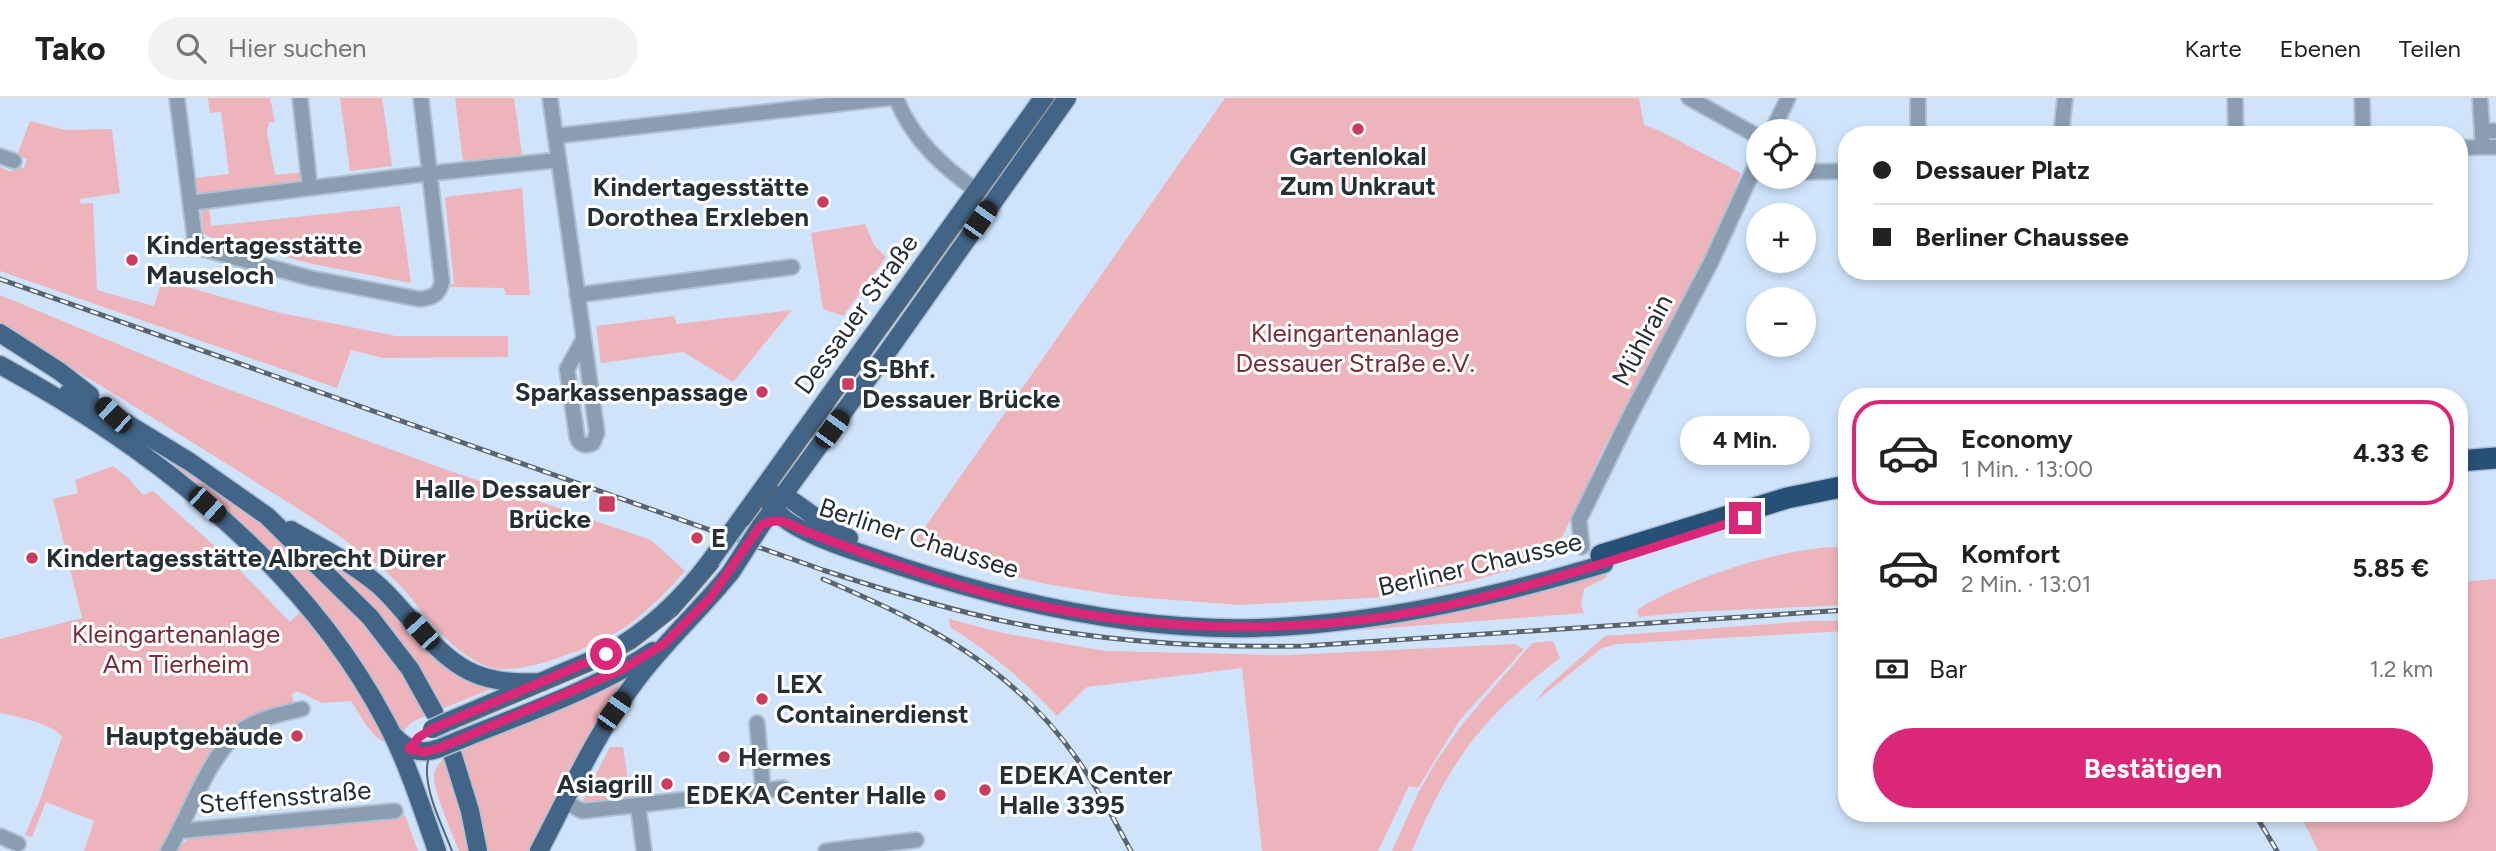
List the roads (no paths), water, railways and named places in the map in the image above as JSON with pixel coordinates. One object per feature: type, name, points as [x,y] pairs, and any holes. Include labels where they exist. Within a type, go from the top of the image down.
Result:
[{"type":"highway","points":[[2468,450],[2496,448]]},
{"type":"highway","points":[[2468,460],[2496,458]]},
{"type":"highway","name":"Berliner Chaussee","points":[[1596,555],[1776,501],[1838,488]]},
{"type":"highway","name":"Berliner Chaussee","points":[[1596,555],[1838,496]]},
{"type":"main road","name":"Dessauer Straße","points":[[409,749],[438,721],[542,682],[606,654],[638,635],[680,597],[711,561],[1043,98]]},
{"type":"main road","name":"Dessauer Straße","points":[[665,643],[710,598],[731,572],[778,502],[1067,98]]},
{"type":"main road","points":[[0,333],[59,371],[113,415]]},
{"type":"main road","points":[[0,351],[77,398],[113,415],[190,462],[267,516],[351,564],[377,584],[431,642],[459,666],[493,680],[542,682]]},
{"type":"main road","points":[[5,370],[71,407],[189,488],[243,537],[330,635],[365,685],[392,734],[437,851]]},
{"type":"main road","name":"Berliner Chaussee","points":[[761,491],[778,502],[801,506],[839,534],[943,572],[1064,602],[1150,614],[1252,618],[1395,607],[1494,587],[1596,555]]},
{"type":"main road","name":"Berliner Chaussee","points":[[778,502],[789,522],[802,530],[873,556],[998,596],[1082,613],[1150,622],[1253,628],[1309,625],[1394,615],[1470,601],[1596,555]]},
{"type":"main road","points":[[267,516],[370,617],[395,646],[424,692],[438,721]]},
{"type":"main road","points":[[761,526],[775,520],[789,522]]},
{"type":"main road","points":[[392,734],[409,749],[424,752],[450,748],[623,669],[665,643]]},
{"type":"main road","points":[[539,851],[614,711],[665,643]]},
{"type":"main road","points":[[450,748],[470,811],[478,851]]},
{"type":"main road","points":[[407,772],[409,749]]},
{"type":"street","points":[[177,98],[195,240],[203,249],[310,278],[419,299],[431,298],[440,290],[442,282],[421,98]]},
{"type":"street","points":[[300,98],[310,188]]},
{"type":"street","points":[[550,98],[597,433],[593,443],[586,445],[580,443],[576,437],[567,369],[583,340]]},
{"type":"street","points":[[555,136],[890,98]]},
{"type":"street","points":[[896,98],[906,120],[928,150],[946,168],[977,191]]},
{"type":"street","points":[[1778,119],[1788,98]]},
{"type":"street","points":[[1918,98],[1918,126]]},
{"type":"street","points":[[2062,126],[2065,98]]},
{"type":"street","points":[[2235,98],[2236,126]]},
{"type":"street","points":[[2362,98],[2363,126]]},
{"type":"street","points":[[2468,148],[2489,147],[2489,131],[2480,98]]},
{"type":"street","points":[[1692,99],[1746,130]]},
{"type":"street","points":[[190,203],[558,160]]},
{"type":"street","points":[[1816,172],[1838,171]]},
{"type":"street","name":"Mühlrain","points":[[1596,555],[1579,520],[1748,189]]},
{"type":"street","points":[[577,296],[792,267]]},
{"type":"street","name":"Steffensstraße","points":[[168,851],[212,764],[238,734],[253,724],[302,709]]},
{"type":"street","points":[[757,723],[763,790]]},
{"type":"street","points":[[565,802],[582,811],[783,788]]},
{"type":"street","points":[[638,805],[644,851]]},
{"type":"street","name":"Steffensstraße","points":[[180,831],[395,811]]},
{"type":"street","points":[[0,836],[18,843]]},
{"type":"street","points":[[826,851],[916,841]]},
{"type":"tram line","points":[[452,851],[428,784],[430,752],[440,738],[456,727],[591,670],[635,647],[676,615],[719,565],[1054,98]]},
{"type":"railway","points":[[0,279],[823,570],[938,605],[1045,629],[1155,642],[1304,646],[1838,611]]},
{"type":"railway","points":[[823,579],[931,630],[995,672],[1024,697],[1077,759],[1131,851]]},
{"type":"railway","points":[[2260,822],[2277,851]]},
{"type":"place","name":"Gartenlokal Zum Unkraut","points":[[1358,129]]},
{"type":"place","name":"Kindertagesstätte Dorothea Erxleben","points":[[823,202]]},
{"type":"place","name":"Kindertagesstätte Mauseloch","points":[[132,260]]},
{"type":"place","name":"S-Bhf. Dessauer Brücke","points":[[848,384]]},
{"type":"place","name":"Sparkassenpassage","points":[[762,392]]},
{"type":"place","name":"Halle Dessauer Brücke","points":[[607,504]]},
{"type":"place","name":"E","points":[[697,538]]},
{"type":"place","name":"Kindertagesstätte Albrecht Dürer","points":[[32,558]]},
{"type":"place","name":"LEX Containerdienst","points":[[762,699]]},
{"type":"place","name":"Hauptgebäude","points":[[297,736]]},
{"type":"place","name":"Hermes","points":[[724,757]]},
{"type":"place","name":"Asiagrill","points":[[667,784]]},
{"type":"place","name":"EDEKA Center Halle 3395","points":[[985,790]]},
{"type":"place","name":"EDEKA Center Halle","points":[[940,795]]},
{"type":"park label","name":"Kleingartenanlage Dessauer Straße e.V.","points":[[1355,348]]},
{"type":"park label","name":"Kleingartenanlage Am Tierheim","points":[[176,649]]}]
